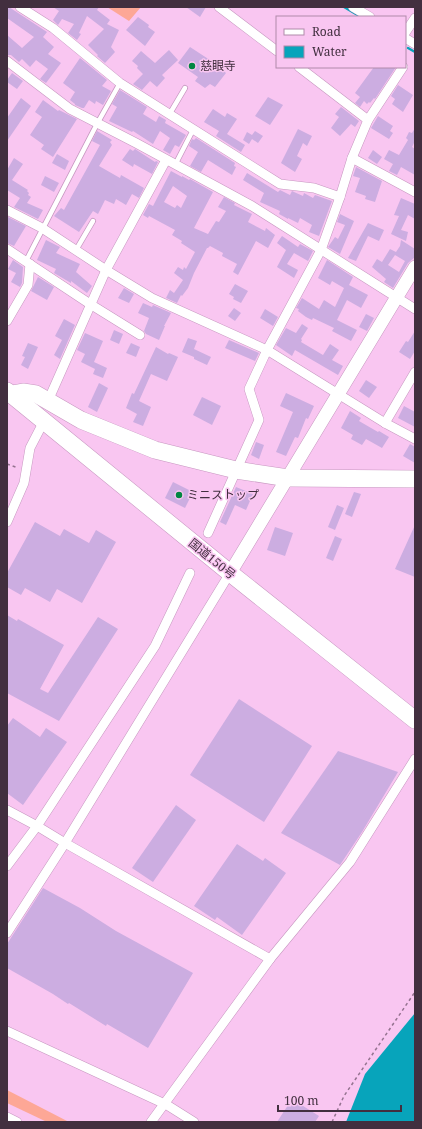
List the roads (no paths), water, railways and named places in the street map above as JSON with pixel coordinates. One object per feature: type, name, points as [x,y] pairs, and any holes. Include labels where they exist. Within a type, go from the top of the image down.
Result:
[{"type":"highway","name":"国道150号","points":[[9,393],[23,392],[36,394],[81,420],[155,450],[236,470],[288,478],[415,481]]},
{"type":"highway","name":"国道150号","points":[[9,393],[230,573],[415,720]]},
{"type":"street","points":[[20,7],[53,28],[120,83],[280,184],[314,188],[340,197]]},
{"type":"street","points":[[219,7],[276,50]]},
{"type":"street","points":[[353,7],[368,16]]},
{"type":"street","points":[[406,32],[415,18]]},
{"type":"street","points":[[406,39],[415,44]]},
{"type":"street","points":[[7,61],[70,109],[252,206],[415,309]]},
{"type":"street","points":[[299,68],[368,120]]},
{"type":"street","points":[[208,533],[260,420],[249,389],[267,350],[321,250],[352,158],[368,120],[402,68]]},
{"type":"street","points":[[352,158],[415,192]]},
{"type":"street","points":[[48,401],[106,270],[166,160]]},
{"type":"street","points":[[7,210],[43,228],[106,270],[152,298],[267,350],[384,423],[415,439]]},
{"type":"street","points":[[7,249],[140,335]]},
{"type":"street","points":[[7,322],[28,285],[28,263]]},
{"type":"street","points":[[7,933],[65,843],[415,267]]},
{"type":"street","points":[[384,423],[415,372]]},
{"type":"street","points":[[7,522],[24,483],[30,448],[44,421]]},
{"type":"street","points":[[7,866],[37,826],[155,646],[190,573]]},
{"type":"street","points":[[151,1122],[270,959],[350,862],[415,759]]},
{"type":"street","points":[[7,810],[270,959]]},
{"type":"street","points":[[7,1030],[164,1103],[194,1122]]},
{"type":"street","points":[[7,1117],[17,1122]]},
{"type":"lane","points":[[28,263],[43,228],[120,83]]},
{"type":"lane","points":[[169,115],[185,88]]},
{"type":"lane","points":[[175,165],[193,130]]},
{"type":"lane","points":[[76,250],[93,221]]},
{"type":"water","points":[[415,1013],[415,1122],[346,1122],[365,1074]]},
{"type":"waterway","points":[[344,7],[359,16]]},
{"type":"waterway","points":[[408,48],[415,52]]},
{"type":"place","name":"慈眼寺","points":[[192,66]]},
{"type":"place","name":"ミニストップ","points":[[179,495]]}]
